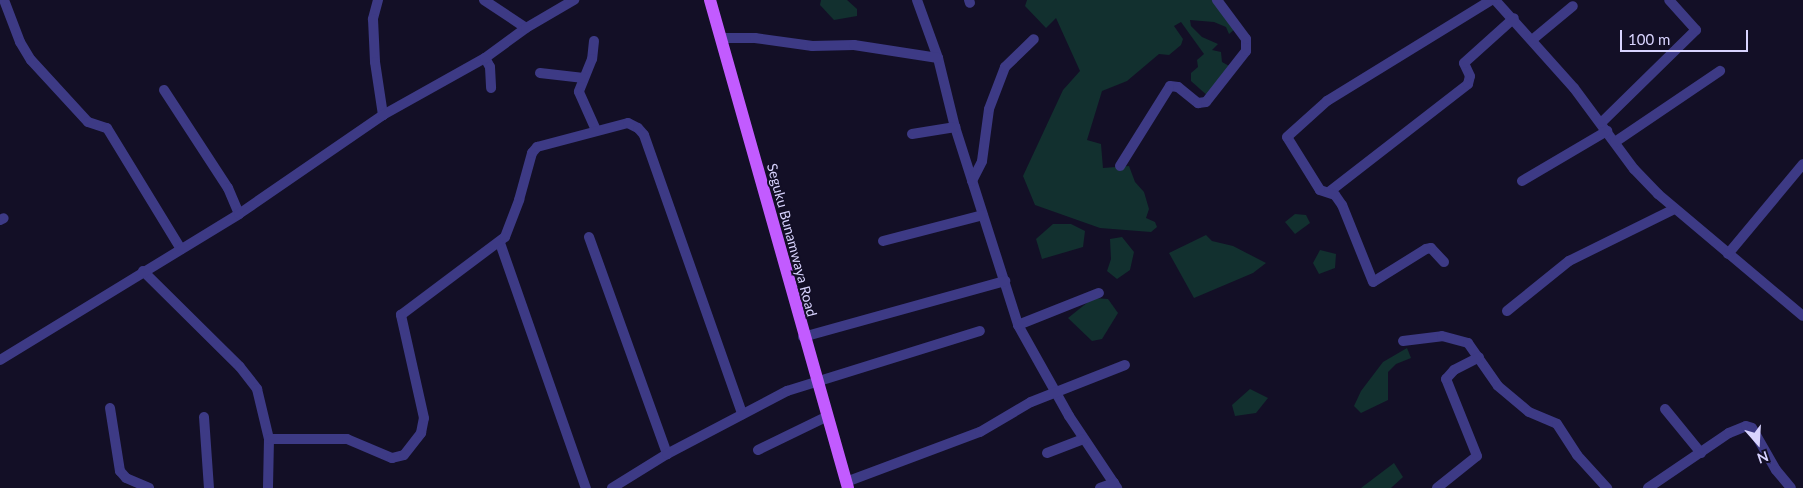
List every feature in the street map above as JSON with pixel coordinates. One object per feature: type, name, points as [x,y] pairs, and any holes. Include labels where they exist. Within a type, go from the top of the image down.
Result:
[{"type":"main road","name":"Seguku Bunamwaya Road","points":[[710,0],[816,384],[847,485]]},
{"type":"street","points":[[4,0],[20,42],[31,60],[88,122],[107,128],[181,249]]},
{"type":"street","points":[[378,0],[373,19],[375,62],[383,115]]},
{"type":"street","points":[[484,0],[526,28]]},
{"type":"street","points":[[0,360],[239,214],[383,115],[485,58],[526,28],[574,0]]},
{"type":"street","points":[[917,0],[938,58],[955,127],[1018,325],[1083,439],[1115,486],[1100,488]]},
{"type":"street","points":[[1120,166],[1170,86],[1178,87],[1198,103],[1206,102],[1246,50],[1246,39],[1217,0]]},
{"type":"street","points":[[1444,262],[1432,248],[1373,282],[1342,205],[1329,192],[1320,190],[1288,140],[1288,133],[1326,101],[1495,0],[1514,18],[1604,127],[1634,168],[1674,209],[1728,254],[1801,310]]},
{"type":"street","points":[[1522,181],[1604,127],[1696,30],[1669,0]]},
{"type":"street","points":[[1532,40],[1573,6]]},
{"type":"street","points":[[1329,192],[1468,84],[1470,76],[1464,64],[1514,18]]},
{"type":"street","points":[[721,38],[755,38],[812,46],[854,45],[938,58]]},
{"type":"street","points":[[972,180],[982,162],[990,109],[1005,67],[1034,38]]},
{"type":"street","points":[[594,41],[580,98],[596,130]]},
{"type":"street","points":[[485,58],[490,67],[491,88]]},
{"type":"street","points":[[1615,142],[1720,71]]},
{"type":"street","points":[[540,74],[584,78]]},
{"type":"street","points":[[164,90],[228,188],[239,214]]},
{"type":"street","points":[[269,439],[347,439],[392,458],[404,455],[421,433],[424,418],[401,314],[500,243],[510,227],[532,153],[543,144],[628,122],[638,128],[644,136],[742,414]]},
{"type":"street","points":[[912,134],[955,127]]},
{"type":"street","points":[[1728,254],[1803,164]]},
{"type":"street","points":[[1507,311],[1569,261],[1674,209]]},
{"type":"street","points":[[883,241],[983,215]]},
{"type":"street","points":[[589,237],[667,454]]},
{"type":"street","points":[[500,243],[586,488]]},
{"type":"street","points":[[143,271],[249,378],[262,403],[269,439],[268,488]]},
{"type":"street","points":[[803,337],[1005,281]]},
{"type":"street","points":[[1018,325],[1099,293]]},
{"type":"street","points":[[612,488],[667,454],[786,391],[816,384],[980,331]]},
{"type":"street","points":[[1403,341],[1442,336],[1468,343],[1480,357],[1498,386],[1528,412],[1557,424],[1577,455],[1607,488]]},
{"type":"street","points":[[1437,488],[1477,456],[1446,379],[1454,370],[1480,357]]},
{"type":"street","points":[[847,485],[980,432],[1030,402],[1126,365]]},
{"type":"street","points":[[110,408],[120,471],[126,478],[149,488]]},
{"type":"street","points":[[1666,410],[1701,453]]},
{"type":"street","points":[[204,417],[209,488]]},
{"type":"street","points":[[758,450],[826,417]]},
{"type":"street","points":[[1648,488],[1740,428],[1752,428],[1776,470],[1791,488]]},
{"type":"street","points":[[1048,453],[1083,439]]},
{"type":"green space","points":[[821,0],[847,0],[857,9],[857,16],[834,20],[820,5]]},
{"type":"green space","points":[[1027,0],[1212,0],[1235,29],[1229,34],[1226,27],[1214,22],[1190,20],[1191,26],[1202,37],[1218,44],[1212,50],[1221,52],[1222,62],[1231,67],[1209,97],[1191,81],[1191,73],[1198,67],[1197,60],[1204,54],[1181,22],[1174,26],[1183,39],[1181,45],[1169,55],[1159,54],[1127,81],[1102,91],[1087,140],[1101,144],[1103,168],[1129,166],[1135,182],[1144,192],[1149,209],[1146,218],[1155,222],[1157,227],[1151,232],[1100,228],[1035,205],[1023,176],[1063,90],[1080,71],[1056,18],[1046,28],[1025,6]]},
{"type":"green space","points":[[1295,214],[1306,215],[1310,223],[1295,234],[1285,222]]},
{"type":"green space","points":[[1053,224],[1071,224],[1085,231],[1083,247],[1042,259],[1036,239]]},
{"type":"green space","points":[[1206,235],[1212,241],[1233,246],[1266,263],[1253,273],[1194,298],[1169,253]]},
{"type":"green space","points":[[1122,237],[1134,252],[1130,270],[1117,279],[1107,271],[1111,259],[1110,239]]},
{"type":"green space","points":[[1320,250],[1336,254],[1335,268],[1319,274],[1313,263]]},
{"type":"green space","points":[[1093,298],[1108,299],[1118,313],[1102,339],[1092,341],[1068,318]]},
{"type":"green space","points":[[1407,348],[1411,358],[1396,364],[1388,372],[1388,400],[1361,413],[1354,406],[1361,391],[1383,362]]},
{"type":"green space","points":[[1250,389],[1268,398],[1256,413],[1235,416],[1232,405]]},
{"type":"green space","points":[[1394,463],[1403,477],[1391,488],[1361,488]]}]
